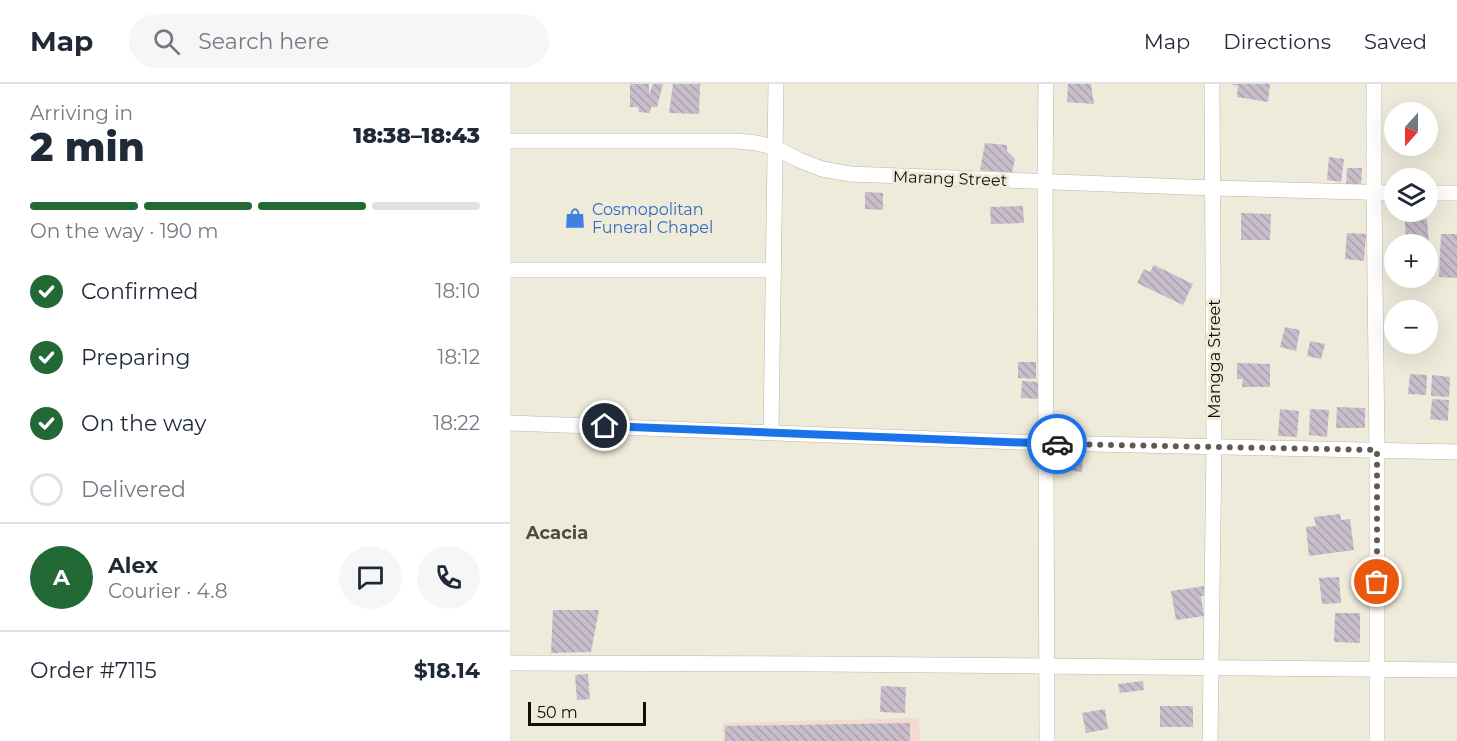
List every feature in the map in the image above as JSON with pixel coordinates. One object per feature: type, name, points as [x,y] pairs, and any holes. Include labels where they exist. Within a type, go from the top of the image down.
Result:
[{"type":"street","points":[[771,433],[776,84]]},
{"type":"street","points":[[1046,84],[1047,741]]},
{"type":"street","name":"Mangga Street","points":[[1210,741],[1214,447],[1212,84]]},
{"type":"street","points":[[1374,84],[1377,741]]},
{"type":"street","name":"Marang Street","points":[[510,141],[715,140],[758,143],[776,148],[822,169],[850,174],[1384,193]]},
{"type":"street","points":[[1438,193],[1457,193]]},
{"type":"street","points":[[510,270],[774,270]]},
{"type":"street","points":[[510,423],[1046,443],[1457,452]]},
{"type":"street","points":[[510,663],[1457,670]]},
{"type":"shaded area","points":[[919,718],[920,741],[723,741],[723,723]]},
{"type":"building","points":[[630,84],[649,84],[649,94],[653,84],[663,84],[657,107],[651,107],[650,113],[639,112],[638,107],[630,107]]},
{"type":"building","points":[[673,84],[700,84],[699,114],[669,113]]},
{"type":"building","points":[[1068,84],[1091,84],[1094,104],[1067,102]]},
{"type":"building","points":[[1232,84],[1270,84],[1268,102],[1237,97],[1238,86]]},
{"type":"building","points":[[985,143],[1007,145],[1007,151],[1015,159],[1012,173],[980,170]]},
{"type":"building","points":[[1329,157],[1344,159],[1341,182],[1327,180]]},
{"type":"building","points":[[1347,168],[1362,168],[1361,187],[1346,186]]},
{"type":"building","points":[[865,192],[883,193],[883,210],[865,209]]},
{"type":"building","points":[[1023,206],[1024,223],[991,224],[990,207]]},
{"type":"building","points":[[1241,213],[1271,214],[1270,240],[1241,240]]},
{"type":"building","points":[[1405,222],[1427,222],[1428,234],[1406,234]]},
{"type":"building","points":[[1347,233],[1366,234],[1364,261],[1345,259]]},
{"type":"building","points":[[1441,234],[1457,234],[1457,278],[1439,277]]},
{"type":"building","points":[[1154,265],[1193,284],[1183,305],[1137,283],[1144,269],[1150,272]]},
{"type":"building","points":[[1285,327],[1300,330],[1296,351],[1280,347]]},
{"type":"building","points":[[1310,341],[1325,344],[1321,359],[1307,356]]},
{"type":"building","points":[[1018,362],[1036,362],[1036,379],[1018,378]]},
{"type":"building","points":[[1237,363],[1270,364],[1270,387],[1242,387],[1243,379],[1237,379]]},
{"type":"building","points":[[1410,374],[1427,375],[1426,395],[1408,394]]},
{"type":"building","points":[[1432,375],[1450,377],[1449,397],[1431,396]]},
{"type":"building","points":[[1022,381],[1040,382],[1039,399],[1021,398]]},
{"type":"building","points":[[1432,399],[1449,400],[1448,421],[1430,419]]},
{"type":"building","points":[[1337,407],[1365,408],[1365,428],[1336,428]]},
{"type":"building","points":[[1280,409],[1299,411],[1297,437],[1278,436]]},
{"type":"building","points":[[1310,409],[1329,410],[1327,437],[1309,435]]},
{"type":"building","points":[[1068,456],[1083,458],[1082,472],[1066,470]]},
{"type":"building","points":[[1340,514],[1341,520],[1350,519],[1354,550],[1309,556],[1306,527],[1316,526],[1314,517]]},
{"type":"building","points":[[1339,577],[1341,603],[1322,604],[1319,578]]},
{"type":"building","points":[[1205,586],[1207,596],[1201,596],[1204,616],[1176,620],[1171,591]]},
{"type":"building","points":[[553,610],[599,610],[591,652],[551,653]]},
{"type":"building","points":[[1335,613],[1360,613],[1360,643],[1334,642]]},
{"type":"building","points":[[588,674],[590,699],[577,700],[575,675]]},
{"type":"building","points":[[1143,681],[1144,690],[1120,693],[1118,684]]},
{"type":"building","points":[[881,686],[906,687],[905,713],[880,712]]},
{"type":"building","points":[[1160,706],[1193,706],[1193,727],[1160,727]]},
{"type":"building","points":[[1105,709],[1108,729],[1086,733],[1082,713]]},
{"type":"building","points":[[910,723],[910,741],[725,741],[725,726]]},
{"type":"way so far","points":[[1057,444],[1377,450],[1377,582]]},
{"type":"place","name":"Cosmopolitan Funeral Chapel","points":[[575,218]]},
{"type":"district","name":"Acacia","points":[[557,533]]},
{"type":"route","points":[[605,426],[1057,444]]}]
